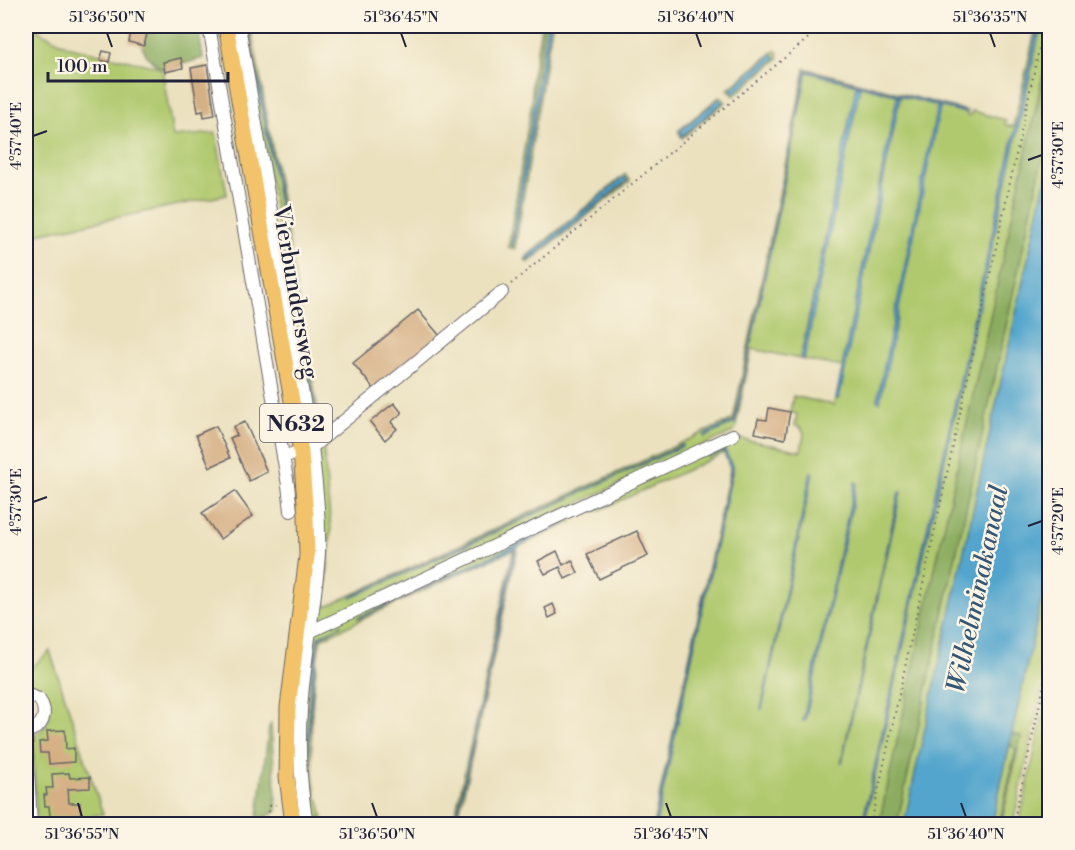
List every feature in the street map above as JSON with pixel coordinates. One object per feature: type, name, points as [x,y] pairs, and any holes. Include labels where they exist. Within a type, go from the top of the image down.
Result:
[{"type":"main road","name":"Vierbundersweg","points":[[226,26],[307,449],[307,556],[288,707],[287,777],[293,825]]},
{"type":"street","name":"Vierbundersweg","points":[[209,26],[291,511]]},
{"type":"street","name":"Vierbundersweg","points":[[239,26],[319,524],[319,554],[311,631],[304,670],[300,735],[303,802],[307,825]]},
{"type":"street","points":[[283,457],[307,449],[502,292]]},
{"type":"street","points":[[297,638],[733,435]]},
{"type":"street","points":[[26,694],[39,699],[44,709],[40,725],[26,731],[32,825]]},
{"type":"path","points":[[502,292],[824,26]]},
{"type":"path","points":[[871,825],[1044,26]]},
{"type":"path","points":[[1013,825],[1050,658]]},
{"type":"green space","points":[[26,26],[40,26],[38,31],[70,47],[162,68],[173,137],[216,133],[227,195],[28,236],[26,247]]},
{"type":"green space","points":[[132,26],[198,26],[203,58],[160,68],[147,56]]},
{"type":"green space","points":[[243,26],[247,26],[249,34],[319,428],[248,26],[250,26],[257,59],[322,433],[320,436],[314,437]]},
{"type":"green space","points":[[541,26],[544,26],[532,98],[531,81]]},
{"type":"green space","points":[[544,26],[547,26],[511,245],[513,246],[550,26],[552,26],[515,249],[508,247]]},
{"type":"green space","points":[[1036,26],[1038,26],[862,824],[656,824],[733,468],[724,449],[707,457],[723,451],[724,453],[594,512],[592,507],[594,501],[737,435],[738,438],[801,451],[804,433],[800,427],[795,426],[797,414],[790,412],[793,396],[834,405],[836,398],[839,398],[900,98],[897,97],[842,367],[804,360],[859,88],[856,86],[800,359],[752,349],[735,431],[314,624],[316,450],[323,442],[331,529],[325,607],[733,419],[805,68],[968,111],[967,115],[970,116],[972,111],[1006,120],[1005,125],[1013,127]],"holes":[[[807,70],[965,112],[807,71],[735,422],[705,437],[734,421]],[[682,445],[501,530],[355,595]],[[811,473],[813,473],[765,692]],[[855,482],[857,483],[803,721]],[[899,492],[899,501],[841,763]]]},
{"type":"green space","points":[[1041,26],[1049,26],[1049,48],[892,767],[879,824],[864,824]]},
{"type":"green space","points":[[1049,48],[1049,129],[897,824],[879,824]]},
{"type":"green space","points":[[774,51],[777,51],[779,58],[734,96],[728,89]]},
{"type":"green space","points":[[720,96],[726,102],[682,138],[678,131]]},
{"type":"green space","points":[[1049,129],[1049,162],[904,824],[897,824]]},
{"type":"green space","points":[[625,174],[630,181],[528,263],[525,260],[528,255]],"holes":[[[625,178],[627,181],[528,261],[527,259]]]},
{"type":"green space","points":[[725,455],[731,469],[653,824],[730,469]]},
{"type":"green space","points":[[564,515],[572,522],[518,547],[457,824],[517,547],[566,523],[358,619],[515,548],[455,824],[453,824],[513,550],[321,639],[313,698],[312,761],[317,800],[319,800],[324,824],[320,817],[317,818],[319,824],[310,824],[303,744],[313,631]],"holes":[[[342,625],[320,637],[318,641],[310,742],[312,695],[318,637]],[[309,750],[311,785],[315,796],[310,791]]]},
{"type":"green space","points":[[1049,566],[1049,660],[1013,824],[1001,824],[1021,736],[1012,734]]},
{"type":"green space","points":[[50,651],[103,814],[37,824],[32,736],[46,724],[49,709],[42,696],[26,689],[26,672]]},
{"type":"green space","points":[[1049,685],[1049,824],[1019,824]]},
{"type":"green space","points":[[271,724],[277,811],[264,818],[259,824],[258,815]]},
{"type":"green space","points":[[1012,734],[1021,736],[1001,824],[999,824],[1016,749],[1010,745]]},
{"type":"green space","points":[[1010,745],[1016,749],[999,824],[992,824]]},
{"type":"water","points":[[247,26],[260,87],[319,428]]},
{"type":"water","points":[[547,26],[550,26],[513,246],[511,246],[514,226]]},
{"type":"water","points":[[1038,26],[1041,26],[864,824],[862,824]]},
{"type":"water","points":[[773,54],[776,58],[734,93],[731,89]]},
{"type":"water","points":[[806,70],[965,111],[965,113],[807,72],[735,423],[705,437],[704,435],[735,421]]},
{"type":"water","points":[[856,86],[860,87],[804,360],[801,359]]},
{"type":"water","points":[[897,97],[900,98],[839,399],[836,398]]},
{"type":"water","points":[[719,99],[723,102],[682,136],[680,131]]},
{"type":"water","points":[[937,107],[940,108],[880,402],[877,401]]},
{"type":"water","name":"Wilhelminakanaal","points":[[1049,163],[1049,565],[992,824],[904,824]]},
{"type":"water","points":[[624,177],[627,180],[528,261],[526,259]]},
{"type":"water","points":[[683,446],[351,598],[351,597]]},
{"type":"water","points":[[724,449],[733,468],[656,824],[654,824],[731,469],[723,451],[707,457]]},
{"type":"water","points":[[811,472],[813,473],[761,709]]},
{"type":"water","points":[[855,482],[857,483],[805,721],[803,721]]},
{"type":"water","points":[[899,492],[901,492],[842,763]]},
{"type":"water","points":[[565,522],[517,547],[455,824],[515,548],[357,618]]},
{"type":"water","points":[[342,625],[320,637],[318,641],[311,699],[309,743],[311,783],[315,799],[311,795],[308,779],[309,713],[313,666],[316,648],[319,636]]},
{"type":"building","points":[[131,31],[147,34],[144,46],[129,42]]},
{"type":"building","points":[[103,51],[111,53],[109,62],[100,60]]},
{"type":"building","points":[[181,58],[183,68],[165,72],[163,62]]},
{"type":"building","points":[[207,65],[215,115],[204,117],[203,111],[198,112],[191,68]]},
{"type":"building","points":[[418,310],[440,336],[374,389],[353,363]]},
{"type":"building","points":[[394,403],[402,413],[391,422],[397,429],[385,440],[370,422]]},
{"type":"building","points":[[769,408],[790,412],[785,439],[755,433],[758,419],[767,420]]},
{"type":"building","points":[[245,422],[267,472],[249,481],[230,438],[237,435],[233,427]]},
{"type":"building","points":[[216,426],[230,458],[210,467],[196,435]]},
{"type":"building","points":[[235,491],[253,516],[220,539],[202,513]]},
{"type":"building","points":[[637,531],[648,556],[599,579],[587,554]]},
{"type":"building","points":[[557,551],[563,565],[572,560],[578,573],[565,579],[560,567],[545,574],[538,561]]},
{"type":"building","points":[[553,604],[557,614],[549,618],[545,608]]},
{"type":"building","points":[[65,730],[66,749],[74,748],[74,762],[49,764],[48,753],[40,753],[39,742],[48,741],[47,731]]},
{"type":"building","points":[[69,773],[70,778],[90,777],[90,788],[68,789],[69,803],[80,803],[81,815],[50,817],[49,806],[45,806],[44,795],[47,795],[46,788],[53,788],[52,774]]}]
